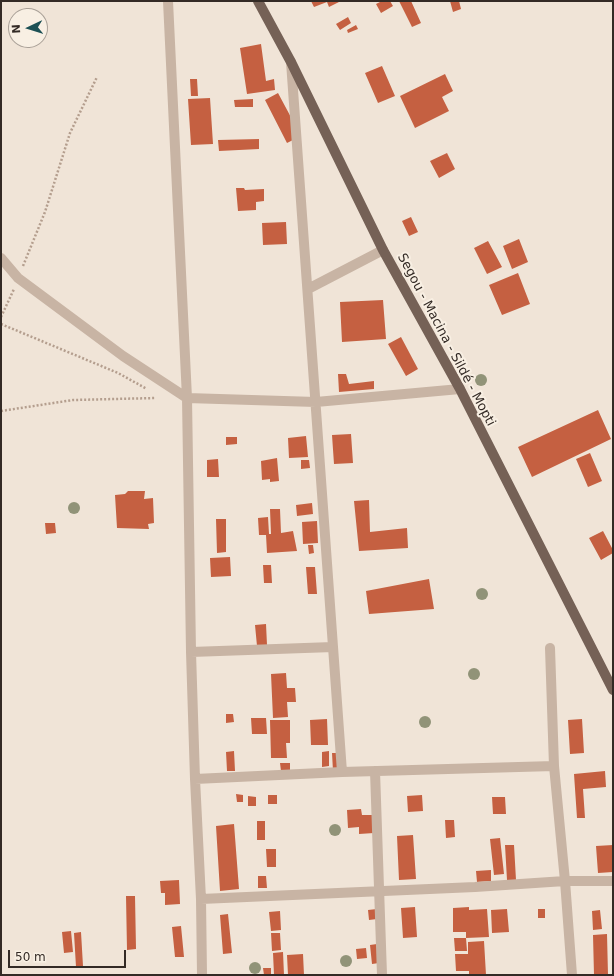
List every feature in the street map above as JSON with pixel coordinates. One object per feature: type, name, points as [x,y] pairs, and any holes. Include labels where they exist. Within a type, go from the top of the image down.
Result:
[{"type":"main road","name":"Segou - Macina - Sildé - Mopti","points":[[258,1],[291,62],[383,250],[460,389],[613,690]]},
{"type":"street","points":[[168,1],[187,398],[191,652],[201,899],[202,975]]},
{"type":"street","points":[[291,62],[342,772]]},
{"type":"street","points":[[308,289],[383,250]]},
{"type":"street","points":[[1,258],[18,278],[85,329],[187,398],[316,402],[460,389]]},
{"type":"street","points":[[191,652],[333,647]]},
{"type":"street","points":[[550,648],[554,766],[572,975]]},
{"type":"street","points":[[195,779],[342,772],[554,766]]},
{"type":"street","points":[[375,772],[382,975]]},
{"type":"street","points":[[201,899],[475,887],[565,881],[613,881]]},
{"type":"path","points":[[1,317],[45,212],[70,133],[97,78]]},
{"type":"path","points":[[1,324],[118,373],[152,392]]},
{"type":"path","points":[[1,411],[73,400],[156,398]]},
{"type":"building","points":[[311,1],[339,2],[329,7],[327,2],[314,7]]},
{"type":"building","points":[[382,1],[390,1],[393,6],[381,13],[376,4]]},
{"type":"building","points":[[399,1],[411,1],[421,23],[412,27]]},
{"type":"building","points":[[450,1],[459,1],[461,9],[453,12]]},
{"type":"building","points":[[348,17],[351,23],[340,30],[336,24]]},
{"type":"building","points":[[356,25],[358,29],[348,33],[347,30]]},
{"type":"building","points":[[261,44],[266,81],[274,79],[275,90],[247,94],[240,48]]},
{"type":"building","points":[[382,66],[395,96],[378,103],[365,73]]},
{"type":"building","points":[[445,74],[453,91],[442,97],[449,111],[415,128],[400,96]]},
{"type":"building","points":[[190,79],[197,79],[198,96],[191,96]]},
{"type":"building","points":[[278,93],[301,136],[287,143],[265,100]]},
{"type":"building","points":[[210,98],[213,144],[191,145],[188,99]]},
{"type":"building","points":[[253,99],[253,107],[235,107],[234,100]]},
{"type":"building","points":[[259,139],[259,149],[219,151],[218,140]]},
{"type":"building","points":[[447,153],[455,169],[439,178],[430,161]]},
{"type":"building","points":[[236,188],[244,188],[245,190],[264,189],[264,201],[256,202],[256,210],[238,211]]},
{"type":"building","points":[[411,217],[418,232],[409,236],[402,221]]},
{"type":"building","points":[[286,222],[287,244],[263,245],[262,223]]},
{"type":"building","points":[[519,239],[528,262],[512,269],[503,246]]},
{"type":"building","points":[[488,241],[502,267],[487,274],[474,248]]},
{"type":"building","points":[[518,273],[530,304],[502,315],[489,285]]},
{"type":"building","points":[[383,300],[386,339],[342,342],[340,302]]},
{"type":"building","points":[[401,337],[418,369],[406,376],[388,344]]},
{"type":"building","points":[[338,374],[346,374],[349,384],[374,381],[374,389],[339,392]]},
{"type":"building","points":[[598,410],[611,439],[532,477],[518,447]]},
{"type":"building","points":[[351,434],[353,463],[334,464],[332,435]]},
{"type":"building","points":[[306,436],[308,457],[289,458],[288,438]]},
{"type":"building","points":[[226,437],[237,437],[237,444],[226,445]]},
{"type":"building","points":[[590,453],[602,481],[588,487],[576,459]]},
{"type":"building","points":[[277,458],[279,481],[270,482],[270,479],[262,480],[261,461]]},
{"type":"building","points":[[218,459],[219,477],[207,477],[207,460]]},
{"type":"building","points":[[301,460],[309,460],[310,468],[301,469]]},
{"type":"building","points":[[128,491],[145,491],[144,499],[153,498],[154,523],[148,524],[149,529],[117,528],[115,495],[125,494]]},
{"type":"building","points":[[369,500],[370,532],[407,528],[408,548],[359,551],[354,501]]},
{"type":"building","points":[[312,503],[313,514],[297,516],[296,505]]},
{"type":"building","points":[[270,509],[280,509],[281,533],[293,531],[297,551],[267,553],[266,535],[259,535],[258,518],[268,517],[269,534],[271,534]]},
{"type":"building","points":[[216,519],[226,519],[226,552],[217,553]]},
{"type":"building","points":[[317,521],[318,543],[303,544],[302,522]]},
{"type":"building","points":[[45,523],[55,523],[56,533],[46,534]]},
{"type":"building","points":[[603,531],[613,550],[613,553],[601,560],[589,538]]},
{"type":"building","points":[[308,545],[313,545],[314,553],[309,554]]},
{"type":"building","points":[[230,557],[231,576],[211,577],[210,558]]},
{"type":"building","points":[[263,565],[271,565],[272,583],[264,583]]},
{"type":"building","points":[[306,567],[315,567],[317,594],[308,594]]},
{"type":"building","points":[[429,579],[434,609],[369,614],[366,591]]},
{"type":"building","points":[[266,624],[267,645],[257,646],[255,625]]},
{"type":"building","points":[[286,673],[287,688],[295,688],[296,702],[287,702],[288,717],[273,718],[271,674]]},
{"type":"building","points":[[226,714],[233,714],[234,722],[226,723]]},
{"type":"building","points":[[251,718],[266,718],[267,734],[252,734]]},
{"type":"building","points":[[327,719],[328,745],[311,745],[310,720]]},
{"type":"building","points":[[582,719],[584,753],[570,754],[568,720]]},
{"type":"building","points":[[270,720],[290,720],[290,743],[286,743],[287,758],[271,758]]},
{"type":"building","points":[[234,751],[235,771],[227,771],[226,752]]},
{"type":"building","points":[[329,751],[329,766],[322,767],[322,752]]},
{"type":"building","points":[[332,753],[340,753],[341,770],[333,771]]},
{"type":"building","points":[[280,763],[290,763],[290,770],[281,771]]},
{"type":"building","points":[[605,771],[606,787],[583,789],[585,818],[577,818],[574,774]]},
{"type":"building","points":[[236,794],[243,795],[243,802],[237,802]]},
{"type":"building","points":[[268,795],[277,795],[277,804],[268,804]]},
{"type":"building","points":[[422,795],[423,811],[408,812],[407,796]]},
{"type":"building","points":[[248,796],[256,797],[256,806],[248,806]]},
{"type":"building","points":[[492,797],[505,797],[506,814],[493,814]]},
{"type":"building","points":[[361,809],[362,815],[374,815],[374,833],[359,834],[359,827],[348,828],[347,810]]},
{"type":"building","points":[[445,820],[454,820],[455,837],[446,838]]},
{"type":"building","points":[[257,821],[265,821],[265,840],[257,840]]},
{"type":"building","points":[[234,824],[239,889],[220,891],[216,826]]},
{"type":"building","points":[[413,835],[416,879],[399,880],[397,836]]},
{"type":"building","points":[[500,838],[504,874],[494,875],[490,839]]},
{"type":"building","points":[[505,845],[514,845],[516,880],[507,880]]},
{"type":"building","points":[[613,845],[613,872],[598,873],[596,846]]},
{"type":"building","points":[[266,849],[276,849],[276,867],[267,867]]},
{"type":"building","points":[[491,870],[491,881],[477,882],[476,871]]},
{"type":"building","points":[[258,876],[266,876],[267,888],[258,888]]},
{"type":"building","points":[[179,880],[180,904],[165,905],[165,893],[161,893],[160,881]]},
{"type":"building","points":[[126,896],[135,896],[136,949],[127,950]]},
{"type":"building","points":[[415,907],[417,937],[403,938],[401,908]]},
{"type":"building","points":[[469,907],[469,910],[487,909],[489,937],[466,938],[466,932],[453,932],[453,908]]},
{"type":"building","points":[[377,909],[377,919],[369,920],[368,910]]},
{"type":"building","points":[[507,909],[509,932],[492,933],[491,910]]},
{"type":"building","points":[[538,909],[545,909],[545,918],[538,918]]},
{"type":"building","points":[[600,910],[602,929],[593,930],[592,911]]},
{"type":"building","points":[[280,911],[281,930],[271,931],[269,912]]},
{"type":"building","points":[[228,914],[232,953],[223,954],[220,915]]},
{"type":"building","points":[[181,926],[184,957],[175,957],[172,927]]},
{"type":"building","points":[[71,931],[73,952],[64,953],[62,932]]},
{"type":"building","points":[[81,932],[83,966],[76,967],[74,933]]},
{"type":"building","points":[[271,933],[280,933],[281,950],[272,951]]},
{"type":"building","points":[[607,934],[608,975],[594,975],[593,935]]},
{"type":"building","points":[[454,938],[466,938],[467,951],[455,951]]},
{"type":"building","points":[[484,941],[486,975],[469,975],[469,971],[456,971],[455,954],[468,954],[468,942]]},
{"type":"building","points":[[377,944],[379,963],[372,964],[370,945]]},
{"type":"building","points":[[366,948],[367,958],[357,959],[356,949]]},
{"type":"building","points":[[283,952],[284,975],[274,975],[273,953]]},
{"type":"building","points":[[303,954],[304,975],[288,975],[287,955]]},
{"type":"building","points":[[263,968],[271,968],[271,975],[264,975]]}]
